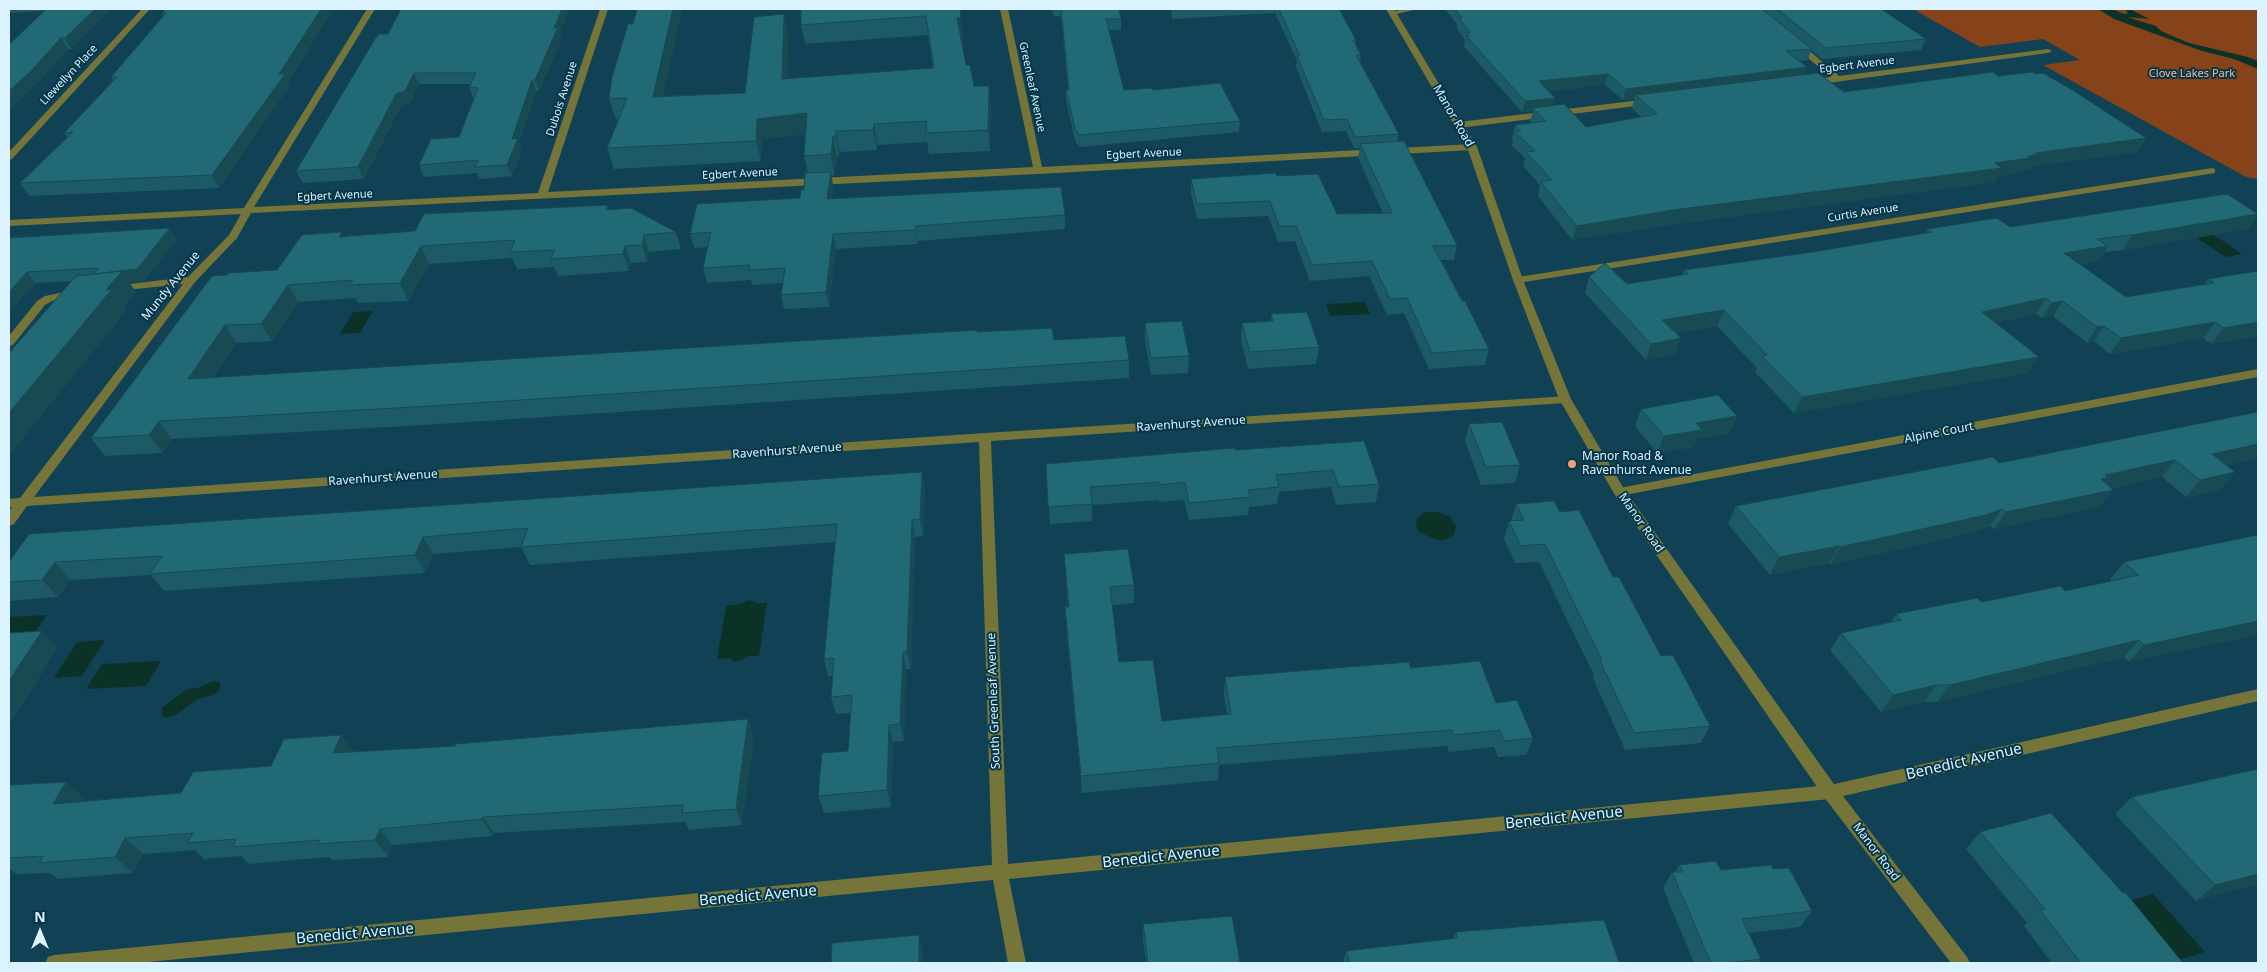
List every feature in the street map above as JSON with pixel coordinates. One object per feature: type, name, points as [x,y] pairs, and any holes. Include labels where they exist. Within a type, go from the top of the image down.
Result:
[{"type":"street","name":"Llewellyn Place","points":[[9,157],[146,9]]},
{"type":"street","name":"Mundy Avenue","points":[[9,521],[191,280],[233,236],[371,9]]},
{"type":"street","name":"Dubois Avenue","points":[[542,196],[604,9]]},
{"type":"street","name":"Greenleaf Avenue","points":[[1004,9],[1038,171]]},
{"type":"street","points":[[1391,11],[1413,9]]},
{"type":"street","name":"Manor Road","points":[[1391,11],[1472,147],[1518,280],[1565,399],[1619,492],[1830,792],[1961,963]]},
{"type":"street","points":[[1790,40],[1838,79]]},
{"type":"street","name":"Egbert Avenue","points":[[1800,84],[2048,51]]},
{"type":"street","points":[[1459,124],[1654,101]]},
{"type":"street","name":"Egbert Avenue","points":[[9,223],[1472,147]]},
{"type":"street","name":"Curtis Avenue","points":[[1518,280],[2212,171]]},
{"type":"street","points":[[108,289],[191,280]]},
{"type":"street","points":[[9,343],[41,303],[61,295],[89,292]]},
{"type":"street","name":"Alpine Court","points":[[1619,492],[2258,373]]},
{"type":"street","name":"Ravenhurst Avenue","points":[[9,503],[1565,399]]},
{"type":"street","name":"South Greenleaf Avenue","points":[[985,437],[1000,872],[1017,963]]},
{"type":"street","name":"Benedict Avenue","points":[[54,963],[1830,792],[2258,695]]},
{"type":"green space","name":"Clove Lakes Park","points":[[1913,9],[2258,9],[2258,179],[2246,177],[2043,65],[2080,60],[2043,39],[1980,47]]},
{"type":"shaded area","points":[[2098,9],[2112,9],[2124,14],[2128,13],[2125,9],[2130,9],[2149,19],[2127,17],[2156,26],[2161,31],[2189,43],[2248,57],[2258,61],[2258,69],[2234,59],[2202,51],[2114,19]]},
{"type":"shaded area","points":[[2211,233],[2242,254],[2226,257],[2194,236]]},
{"type":"shaded area","points":[[1365,302],[1370,314],[1330,316],[1326,304]]},
{"type":"shaded area","points":[[373,311],[360,333],[340,334],[353,312]]},
{"type":"shaded area","points":[[1425,512],[1438,512],[1450,517],[1456,526],[1454,535],[1444,540],[1437,540],[1419,532],[1416,527],[1417,518]]},
{"type":"shaded area","points":[[749,600],[757,603],[767,603],[759,656],[749,656],[740,661],[733,661],[730,658],[717,659],[726,606]]},
{"type":"shaded area","points":[[47,615],[34,633],[9,634],[9,617]]},
{"type":"shaded area","points":[[105,640],[82,676],[54,678],[77,642]]},
{"type":"shaded area","points":[[161,661],[146,686],[86,689],[102,664]]},
{"type":"shaded area","points":[[213,681],[219,682],[221,685],[219,690],[213,695],[198,699],[174,716],[165,718],[161,715],[163,707],[187,689],[198,688]]},
{"type":"shaded area","points":[[2153,894],[2205,952],[2178,960],[2127,902]]},
{"type":"building","points":[[46,9],[95,9],[65,38],[61,38],[29,73],[9,91],[9,45]]},
{"type":"building","points":[[166,9],[321,9],[279,74],[285,74],[212,175],[20,183],[73,132],[64,133],[117,77],[111,77],[166,13],[162,13]]},
{"type":"building","points":[[401,9],[562,9],[554,28],[558,27],[535,80],[532,80],[512,139],[518,138],[507,165],[475,167],[478,160],[419,165],[431,139],[459,137],[478,88],[469,87],[476,73],[414,73],[405,91],[396,94],[358,167],[296,171],[375,39],[379,34],[388,34]]},
{"type":"building","points":[[637,9],[673,9],[653,97],[745,93],[754,17],[784,14],[782,79],[934,68],[926,16],[801,25],[801,9],[960,9],[961,18],[957,18],[966,65],[970,65],[974,86],[989,86],[988,130],[926,133],[927,121],[874,124],[873,130],[836,131],[836,136],[833,136],[831,154],[804,156],[807,113],[757,119],[756,141],[607,148],[627,98],[609,99],[612,77],[628,24],[633,24]]},
{"type":"building","points":[[1061,9],[1119,9],[1121,19],[1106,19],[1124,90],[1152,88],[1153,90],[1220,83],[1240,121],[1079,135],[1078,132],[1076,133],[1066,90],[1069,90]]},
{"type":"building","points":[[1279,9],[1339,9],[1356,40],[1353,40],[1361,55],[1356,55],[1399,134],[1355,137],[1347,119],[1324,120],[1297,56],[1300,56]]},
{"type":"building","points":[[1455,9],[1762,9],[1812,49],[1786,51],[1807,67],[1626,89],[1608,74],[1539,81],[1555,98],[1525,101],[1466,36],[1469,36],[1466,33],[1470,33]]},
{"type":"building","points":[[1777,9],[1881,9],[1926,39],[1826,48]]},
{"type":"building","points":[[1993,72],[1998,76],[2033,72],[2036,74],[2043,73],[2146,138],[2036,153],[2039,154],[2028,156],[2030,158],[1995,163],[2002,168],[1673,210],[1577,226],[1541,182],[1552,180],[1526,152],[1535,151],[1515,132],[1521,131],[1515,125],[1546,121],[1533,108],[1564,104],[1586,127],[1657,114],[1636,95],[1818,73],[1844,92]]},
{"type":"building","points":[[1404,141],[1457,245],[1433,246],[1462,301],[1465,301],[1489,349],[1432,353],[1407,298],[1390,299],[1372,261],[1312,265],[1296,226],[1279,226],[1270,201],[1197,204],[1191,179],[1275,173],[1277,176],[1318,174],[1337,214],[1392,213],[1360,144]]},
{"type":"building","points":[[831,172],[827,199],[1061,187],[1065,215],[916,226],[916,230],[833,234],[826,292],[781,295],[785,268],[749,270],[750,265],[703,268],[711,232],[690,234],[697,204],[800,198],[801,190],[804,190],[805,173]]},
{"type":"building","points":[[2227,194],[2258,214],[2097,239],[2108,246],[2064,253],[2126,297],[2214,283],[2208,279],[2258,271],[2258,322],[2223,328],[2215,322],[2121,338],[2104,326],[2097,327],[2063,301],[2052,303],[2046,298],[1982,312],[2039,357],[1802,397],[1762,356],[1767,355],[1724,310],[1662,320],[1681,338],[1651,344],[1589,277],[1605,263],[1627,284],[1688,274],[1684,270],[1813,252],[1932,232],[1928,229],[1997,218],[2010,227]]},
{"type":"building","points":[[608,205],[606,210],[631,208],[676,232],[644,235],[642,245],[625,246],[623,254],[551,259],[555,250],[510,252],[515,240],[421,246],[400,283],[349,285],[353,280],[288,285],[261,324],[225,325],[188,379],[977,330],[977,332],[1052,328],[1054,340],[1125,336],[1129,360],[414,407],[159,421],[149,435],[91,438],[212,276],[277,270],[302,235],[342,232],[339,237],[415,231],[424,214]]},
{"type":"building","points":[[170,228],[137,269],[94,274],[99,268],[27,272],[9,292],[9,238]]},
{"type":"building","points":[[122,271],[106,290],[112,289],[9,413],[9,353],[76,276]]},
{"type":"building","points":[[1307,312],[1319,347],[1250,352],[1242,323],[1273,321],[1271,314]]},
{"type":"building","points":[[1182,321],[1189,356],[1151,358],[1145,323]]},
{"type":"building","points":[[1718,395],[1737,416],[1696,423],[1702,430],[1664,436],[1641,409]]},
{"type":"building","points":[[2258,412],[2258,444],[2212,454],[2235,472],[2200,480],[2175,460],[2105,475],[2108,478],[2101,479],[2113,490],[2006,512],[2002,509],[1986,515],[1840,547],[1779,557],[1736,506],[1993,457],[1999,463]]},
{"type":"building","points":[[1502,422],[1520,465],[1486,467],[1469,424]]},
{"type":"building","points":[[1364,441],[1379,484],[1339,487],[1333,470],[1276,475],[1279,487],[1248,490],[1250,497],[1189,503],[1185,482],[1159,485],[1159,482],[1090,487],[1092,504],[1048,507],[1046,464],[1235,448],[1236,450]]},
{"type":"building","points":[[922,472],[920,519],[912,520],[907,652],[903,652],[900,724],[889,725],[887,790],[818,796],[822,753],[848,751],[852,695],[831,697],[834,658],[824,659],[837,524],[521,547],[528,528],[423,537],[415,555],[150,574],[162,556],[55,562],[42,580],[9,582],[9,562],[29,534]]},
{"type":"building","points":[[1554,501],[1560,512],[1579,510],[1613,577],[1619,577],[1661,656],[1673,655],[1710,726],[1634,733],[1600,661],[1602,660],[1545,544],[1521,546],[1509,521],[1524,520],[1516,504]]},
{"type":"building","points":[[2258,535],[2258,621],[2144,645],[2139,640],[1950,685],[1936,685],[1893,695],[1841,633],[1901,620],[1896,614],[1977,598],[1982,602],[2061,586],[2065,591],[2139,575],[2124,562]]},
{"type":"building","points":[[1128,549],[1134,585],[1110,587],[1119,662],[1153,660],[1162,721],[1231,714],[1225,677],[1409,662],[1411,668],[1480,661],[1496,703],[1517,700],[1533,738],[1504,741],[1500,730],[1454,735],[1452,730],[1217,748],[1219,763],[1081,776],[1065,607],[1069,607],[1064,554]]},
{"type":"building","points":[[42,631],[9,681],[9,633]]},
{"type":"building","points":[[748,719],[736,809],[682,813],[683,805],[483,817],[482,819],[380,829],[375,840],[318,844],[320,840],[233,847],[236,839],[187,843],[193,833],[125,838],[115,857],[39,863],[43,856],[9,858],[9,785],[66,782],[53,804],[181,793],[193,772],[271,766],[284,739],[341,735],[333,753],[455,746],[456,744]]},
{"type":"building","points":[[2258,769],[2258,874],[2215,885],[2132,797]]},
{"type":"building","points":[[2051,813],[2123,893],[2125,892],[2183,963],[2081,963],[2040,910],[2045,909],[1980,832]]},
{"type":"building","points":[[1716,861],[1721,870],[1771,865],[1773,869],[1789,868],[1812,911],[1742,919],[1761,959],[1711,963],[1672,872],[1683,872],[1679,865]]},
{"type":"building","points":[[1232,916],[1240,963],[1148,963],[1143,924]]},
{"type":"building","points":[[1604,920],[1619,962],[1628,963],[1350,963],[1346,951],[1457,938],[1456,932]]},
{"type":"building","points":[[919,935],[919,963],[831,963],[832,943]]},
{"type":"place","name":"Manor Road & Ravenhurst Avenue","points":[[1572,464]]}]
